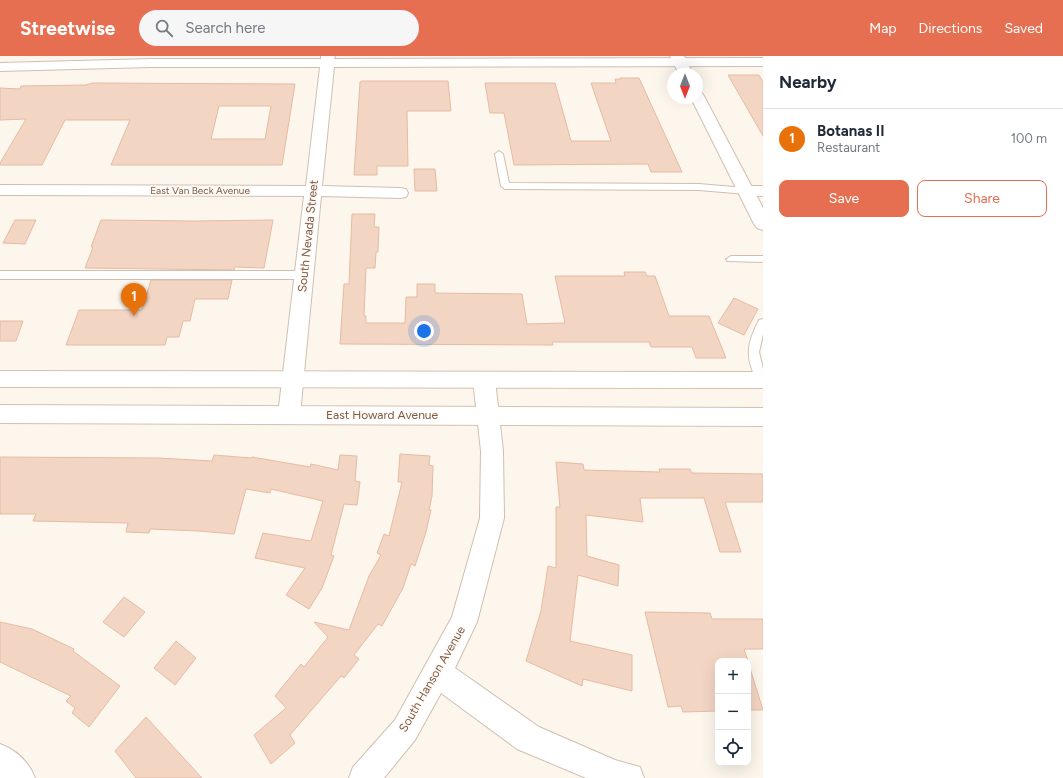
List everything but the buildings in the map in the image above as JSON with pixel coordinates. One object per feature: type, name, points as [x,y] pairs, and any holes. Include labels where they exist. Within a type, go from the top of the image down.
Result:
[{"type":"street","points":[[0,67],[153,59],[328,59],[681,64],[763,62]]},
{"type":"street","name":"South Nevada Street","points":[[289,415],[328,59]]},
{"type":"street","points":[[701,104],[763,224]]},
{"type":"street","name":"East Van Beck Avenue","points":[[0,190],[313,190],[400,193]]},
{"type":"street","points":[[746,191],[763,191]]},
{"type":"street","points":[[0,410],[7,379],[762,380]]},
{"type":"street","name":"South Hanson Avenue","points":[[364,778],[404,730],[438,673],[464,622],[492,518],[492,451],[484,380]]},
{"type":"street","name":"East Howard Avenue","points":[[0,414],[763,417]]},
{"type":"street","points":[[438,673],[528,738],[615,775],[629,778]]},
{"type":"street","points":[[0,759],[20,778]]},
{"type":"lane","points":[[499,154],[506,186],[699,187],[746,191]]},
{"type":"lane","points":[[731,259],[763,259]]},
{"type":"lane","points":[[0,275],[304,275]]},
{"type":"lane","points":[[762,380],[754,363],[752,352],[757,335],[763,324]]},
{"type":"place","name":"Botanas II","points":[[134,316]]}]
